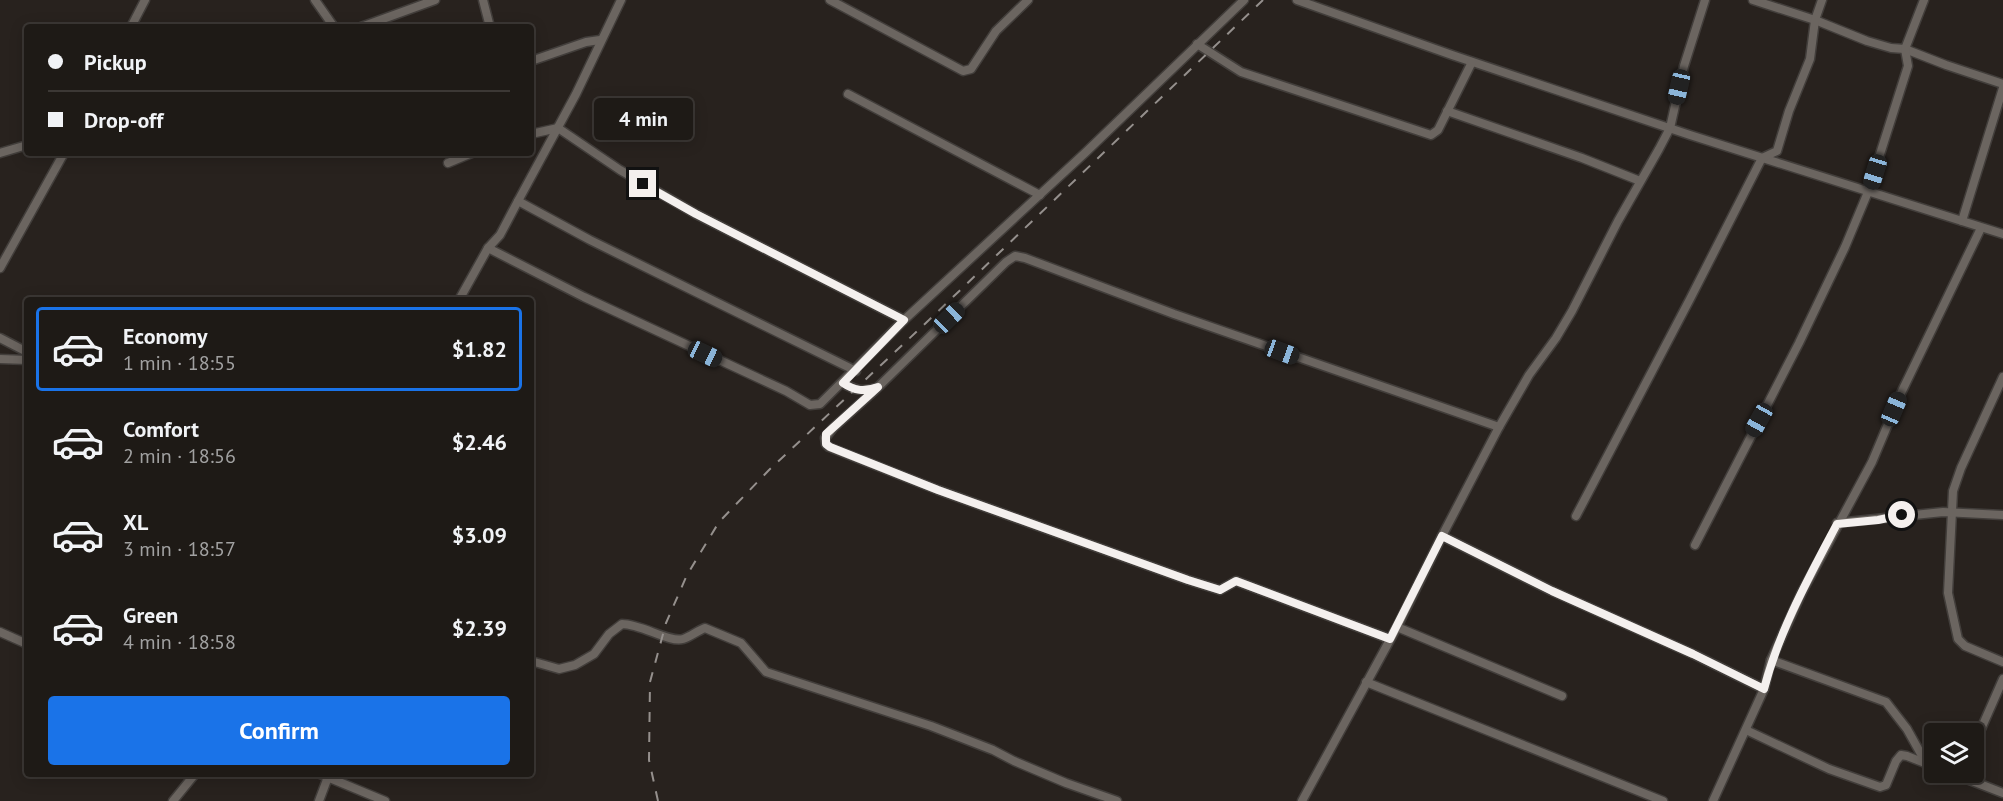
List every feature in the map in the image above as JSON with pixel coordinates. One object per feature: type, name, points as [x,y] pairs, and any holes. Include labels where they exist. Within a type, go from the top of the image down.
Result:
[{"type":"street","points":[[133,24],[145,0]]},
{"type":"street","points":[[315,0],[332,24]]},
{"type":"street","points":[[369,24],[435,0]]},
{"type":"street","points":[[483,0],[489,24]]},
{"type":"street","points":[[461,297],[488,248],[500,235],[558,128],[621,0]]},
{"type":"street","points":[[830,0],[963,71],[970,69],[996,31],[1028,0]]},
{"type":"street","points":[[488,248],[545,278],[786,391],[810,405],[820,404],[904,320],[1040,195],[1244,0]]},
{"type":"street","points":[[1297,0],[1472,62],[1670,128],[2003,234]]},
{"type":"street","points":[[1302,801],[1397,627],[1499,427],[1528,375],[1556,338],[1572,311],[1670,128],[1684,66],[1705,0]]},
{"type":"street","points":[[1753,0],[1815,20],[1867,41],[1891,48],[1905,49],[2003,86],[1962,221]]},
{"type":"street","points":[[1576,516],[1762,158],[1777,151],[1789,111],[1810,59],[1815,20],[1822,0]]},
{"type":"street","points":[[1695,545],[1845,248],[1868,192],[1908,66],[1905,49],[1924,0]]},
{"type":"street","points":[[534,60],[586,42],[600,40]]},
{"type":"street","points":[[1197,44],[1241,72],[1424,134],[1435,134],[1472,62]]},
{"type":"street","points":[[848,94],[1040,195]]},
{"type":"street","points":[[1447,111],[1582,158],[1640,181]]},
{"type":"street","points":[[534,133],[558,128],[628,174],[696,214],[904,320]]},
{"type":"street","points":[[0,153],[24,146]]},
{"type":"street","points":[[1,265],[62,156]]},
{"type":"street","points":[[448,163],[465,156]]},
{"type":"street","points":[[518,201],[590,240],[855,371]]},
{"type":"street","points":[[1713,801],[1764,689],[1771,660],[1802,592],[1872,462],[1902,391],[1981,228]]},
{"type":"street","points":[[1390,639],[1236,581],[1220,590],[1188,580],[918,482],[826,444],[826,434],[878,387],[1006,262],[1015,256],[1499,427]]},
{"type":"street","points":[[0,338],[24,350]]},
{"type":"street","points":[[0,359],[24,360]]},
{"type":"street","points":[[2003,377],[1961,468],[1953,491],[1948,593],[1958,639],[1965,646],[2003,662]]},
{"type":"street","points":[[843,383],[855,390],[867,391],[878,387]]},
{"type":"street","points":[[1837,524],[1902,515],[1952,513],[2003,515]]},
{"type":"street","points":[[1442,536],[1552,591],[1693,654],[1764,689]]},
{"type":"street","points":[[534,662],[559,669],[575,666],[594,654],[609,634],[622,624],[646,628],[674,640],[685,639],[705,628],[741,643],[766,672],[931,726],[993,750],[1066,783],[1117,801]]},
{"type":"street","points":[[1397,627],[1562,696]]},
{"type":"street","points":[[0,632],[24,643]]},
{"type":"street","points":[[1771,660],[1886,702],[1906,729],[1924,760]]},
{"type":"street","points":[[1984,723],[2003,679]]},
{"type":"street","points":[[1366,682],[1663,801]]},
{"type":"street","points":[[1746,730],[1829,769],[1880,787],[1886,785],[1901,755],[1924,762]]},
{"type":"street","points":[[173,801],[193,777]]},
{"type":"street","points":[[319,801],[324,777]]},
{"type":"street","points":[[326,777],[385,801]]},
{"type":"street","points":[[1981,783],[2003,793]]},
{"type":"railway","points":[[658,801],[649,760],[650,682],[666,623],[687,575],[719,522],[769,470],[1263,0]]},
{"type":"route","points":[[643,184],[696,214],[904,320],[843,383],[855,390],[867,391],[878,387],[826,434],[826,444],[830,447],[938,490],[1211,588],[1224,589],[1236,581],[1390,639],[1442,536],[1552,591],[1693,654],[1764,689],[1771,660],[1837,524],[1902,515]]}]
